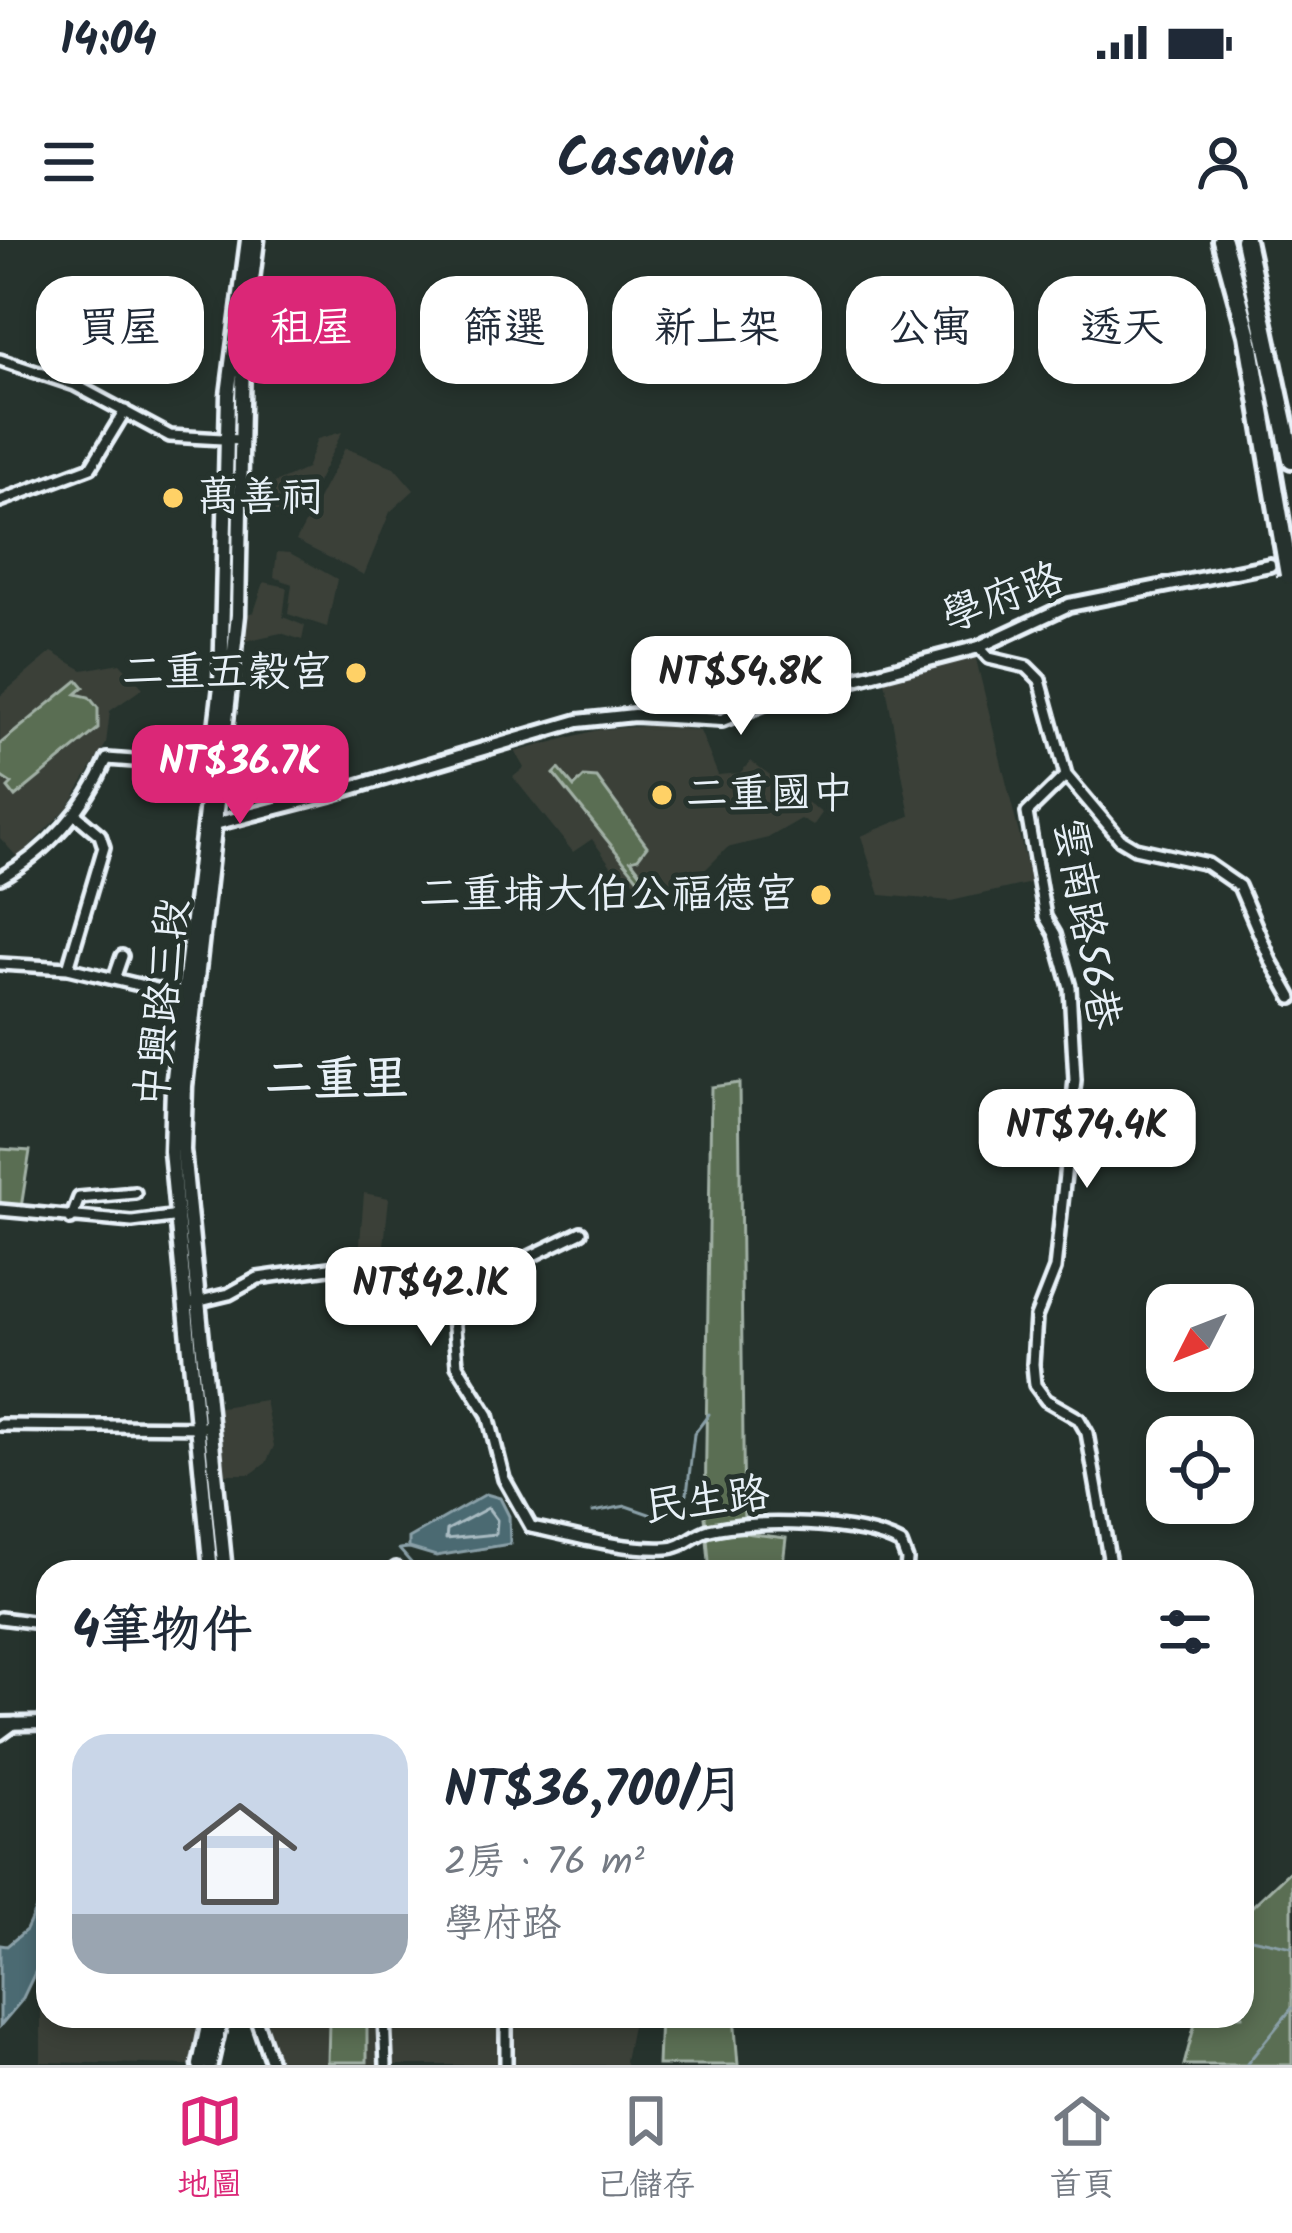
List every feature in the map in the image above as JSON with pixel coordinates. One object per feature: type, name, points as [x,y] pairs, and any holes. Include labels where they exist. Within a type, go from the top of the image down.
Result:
[{"type":"highway","points":[[1222,240],[1248,335],[1291,584]]},
{"type":"highway","points":[[1245,240],[1292,459]]},
{"type":"main road","points":[[234,440],[231,350],[248,240]]},
{"type":"main road","points":[[234,440],[257,240]]},
{"type":"main road","name":"中興路三段","points":[[219,1560],[172,1108],[217,768],[234,440]]},
{"type":"main road","points":[[200,2065],[208,2028]]},
{"type":"main road","points":[[210,2065],[218,2028]]},
{"type":"street","points":[[0,360],[75,385],[170,436],[234,440]]},
{"type":"street","points":[[0,501],[91,467],[125,411]]},
{"type":"street","name":"學府路","points":[[210,826],[578,721],[634,715],[722,720],[766,702],[979,647],[1069,605],[1270,565]]},
{"type":"street","points":[[979,647],[989,658],[1027,667],[1040,680],[1066,775],[1120,839],[1135,848],[1207,865],[1240,886],[1292,998]]},
{"type":"street","points":[[0,878],[34,856],[75,814],[107,759],[217,768]]},
{"type":"street","name":"雲南路56巷","points":[[1066,775],[1027,813],[1045,916],[1070,988],[1075,1080],[1055,1269],[1036,1318],[1033,1364],[1035,1385],[1046,1400],[1078,1419],[1087,1433],[1108,1560]]},
{"type":"street","points":[[68,968],[104,847],[100,835],[75,814]]},
{"type":"street","points":[[115,979],[122,956]]},
{"type":"street","points":[[0,964],[68,968],[190,997]]},
{"type":"street","points":[[71,1219],[79,1198],[135,1193]]},
{"type":"street","points":[[0,1210],[132,1222],[182,1215]]},
{"type":"street","points":[[192,1303],[229,1294],[258,1278],[386,1260],[492,1275],[581,1232]]},
{"type":"street","name":"民生路","points":[[449,1266],[458,1365],[488,1414],[504,1479],[530,1527],[597,1544],[668,1548],[705,1531],[758,1525],[860,1532],[893,1540],[905,1552],[905,1560]]},
{"type":"street","points":[[0,1425],[204,1427]]},
{"type":"street","points":[[0,1618],[36,1622]]},
{"type":"street","points":[[0,1724],[36,1724]]},
{"type":"street","points":[[0,1734],[15,1724]]},
{"type":"street","points":[[259,2028],[272,2065]]},
{"type":"street","points":[[384,2028],[386,2065]]},
{"type":"street","points":[[506,2028],[506,2065]]},
{"type":"shaded area","points":[[342,432],[302,513],[267,511],[270,485],[306,469],[317,439]]},
{"type":"shaded area","points":[[345,448],[394,467],[414,490],[390,512],[364,575],[296,541]]},
{"type":"shaded area","points":[[277,552],[290,553],[337,579],[327,627],[288,614],[292,584],[274,577]]},
{"type":"shaded area","points":[[264,582],[287,587],[283,617],[305,626],[302,640],[281,633],[240,642],[242,615],[254,612]]},
{"type":"shaded area","points":[[52,652],[83,670],[120,663],[143,688],[110,711],[106,744],[68,807],[18,858],[0,838],[0,696]]},
{"type":"shaded area","points":[[975,655],[1031,883],[951,901],[880,895],[861,836],[910,816],[885,681]]},
{"type":"shaded area","name":"二重國中","points":[[663,725],[700,731],[718,775],[740,773],[751,761],[822,813],[813,826],[801,819],[768,838],[727,848],[705,870],[654,887],[618,876],[592,839],[573,852],[513,777],[524,768],[515,752],[601,729]]},
{"type":"shaded area","points":[[364,1193],[389,1198],[383,1255],[359,1256]]},
{"type":"shaded area","points":[[265,1400],[274,1446],[266,1463],[251,1474],[222,1474],[214,1408]]},
{"type":"shaded area","points":[[41,2028],[200,2028],[192,2065],[41,2062]]},
{"type":"shaded area","points":[[268,2028],[632,2028],[627,2065],[282,2065],[271,2051]]},
{"type":"green space","points":[[78,680],[84,687],[76,694],[89,697],[98,708],[98,729],[15,797],[8,788],[12,784],[0,776],[0,744]]},
{"type":"green space","points":[[559,769],[574,787],[584,777],[597,778],[647,846],[631,860],[644,877],[639,880],[554,774]]},
{"type":"green space","points":[[739,1083],[744,1533],[786,1538],[783,1560],[709,1560],[705,1517],[711,1087]]},
{"type":"green space","points":[[0,1149],[30,1151],[20,1214],[0,1211]]},
{"type":"green space","points":[[1292,1869],[1292,2065],[1184,2065],[1194,2028],[1254,2028],[1254,1905]]},
{"type":"green space","points":[[329,2028],[367,2028],[367,2062],[328,2062]]},
{"type":"green space","points":[[660,2028],[735,2028],[738,2065],[658,2065]]},
{"type":"water","points":[[486,1494],[500,1498],[509,1516],[510,1544],[436,1556],[409,1548],[409,1538]]},
{"type":"water","points":[[36,1908],[36,1970],[22,2000],[0,2026],[0,1945],[7,1946],[26,1930]]},
{"type":"waterway","points":[[593,1512],[626,1506],[652,1515],[673,1509],[687,1494],[694,1434],[709,1414]]},
{"type":"waterway","points":[[409,1548],[399,1549],[409,1560]]},
{"type":"waterway","points":[[1254,1939],[1292,1947]]},
{"type":"waterway","points":[[1246,2065],[1292,2008]]},
{"type":"place","name":"萬善祠","points":[[173,498]]},
{"type":"place","name":"二重五穀宮","points":[[356,673]]},
{"type":"place","name":"二重國中","points":[[662,795]]},
{"type":"place","name":"二重埔大伯公福德宮","points":[[821,895]]},
{"type":"district","name":"二重里","points":[[337,1081]]}]
